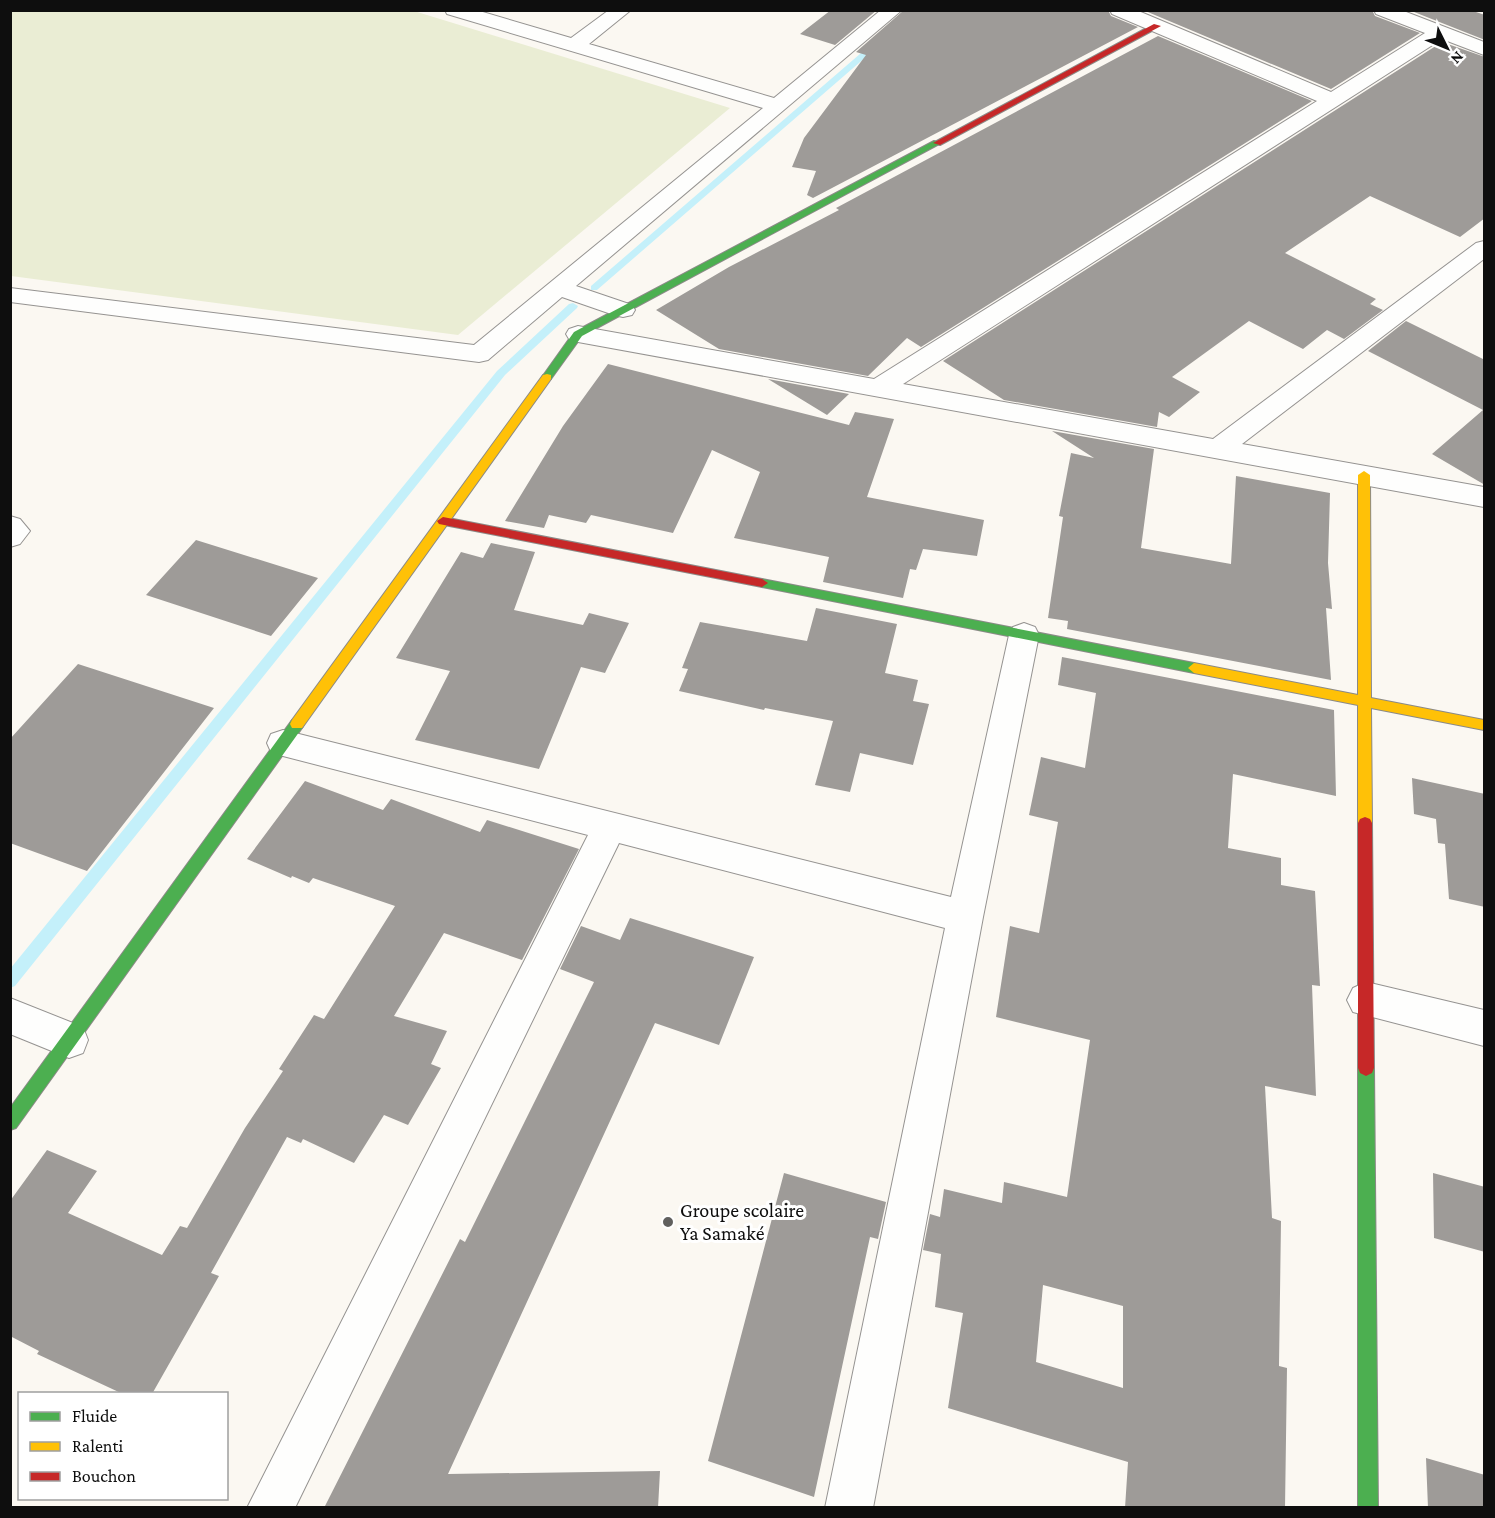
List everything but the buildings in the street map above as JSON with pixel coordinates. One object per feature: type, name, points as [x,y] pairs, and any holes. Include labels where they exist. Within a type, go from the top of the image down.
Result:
[{"type":"street","points":[[454,10],[778,105]]},
{"type":"street","points":[[573,45],[622,10]]},
{"type":"street","points":[[10,295],[479,354],[893,10]]},
{"type":"street","points":[[1119,10],[1333,100]]},
{"type":"street","points":[[1383,10],[1485,49]]},
{"type":"street","points":[[10,1122],[578,334],[1157,26]]},
{"type":"street","points":[[878,388],[1440,32]]},
{"type":"street","points":[[1218,449],[1485,248]]},
{"type":"street","points":[[559,288],[623,310]]},
{"type":"street","points":[[578,334],[1485,497]]},
{"type":"street","points":[[1364,475],[1368,1508]]},
{"type":"street","points":[[443,521],[1485,725]]},
{"type":"street","points":[[10,526],[16,531],[10,537]]},
{"type":"street","points":[[849,1508],[965,917],[1024,635]]},
{"type":"street","points":[[283,743],[965,917]]},
{"type":"street","points":[[270,1508],[610,826]]},
{"type":"street","points":[[1366,1000],[1485,1028]]},
{"type":"street","points":[[10,1016],[69,1040]]},
{"type":"green space","points":[[11,10],[414,11],[730,108],[458,335],[11,276]]},
{"type":"waterway","points":[[594,288],[878,43]]},
{"type":"waterway","points":[[10,981],[501,373],[573,306]]},
{"type":"traffic: fast","points":[[547,377],[578,334],[937,143]]},
{"type":"traffic: fast","points":[[762,583],[1194,668]]},
{"type":"traffic: fast","points":[[10,1122],[297,724]]},
{"type":"traffic: fast","points":[[1366,1068],[1368,1508]]},
{"type":"traffic: slow","points":[[297,724],[547,377]]},
{"type":"traffic: slow","points":[[1364,475],[1365,823]]},
{"type":"traffic: slow","points":[[1194,668],[1484,725]]},
{"type":"traffic: jam","points":[[937,143],[1157,26]]},
{"type":"traffic: jam","points":[[443,521],[762,583]]},
{"type":"traffic: jam","points":[[1365,823],[1366,1068]]},
{"type":"place","name":"Groupe scolaire Ya Samaké","points":[[668,1222]]}]
